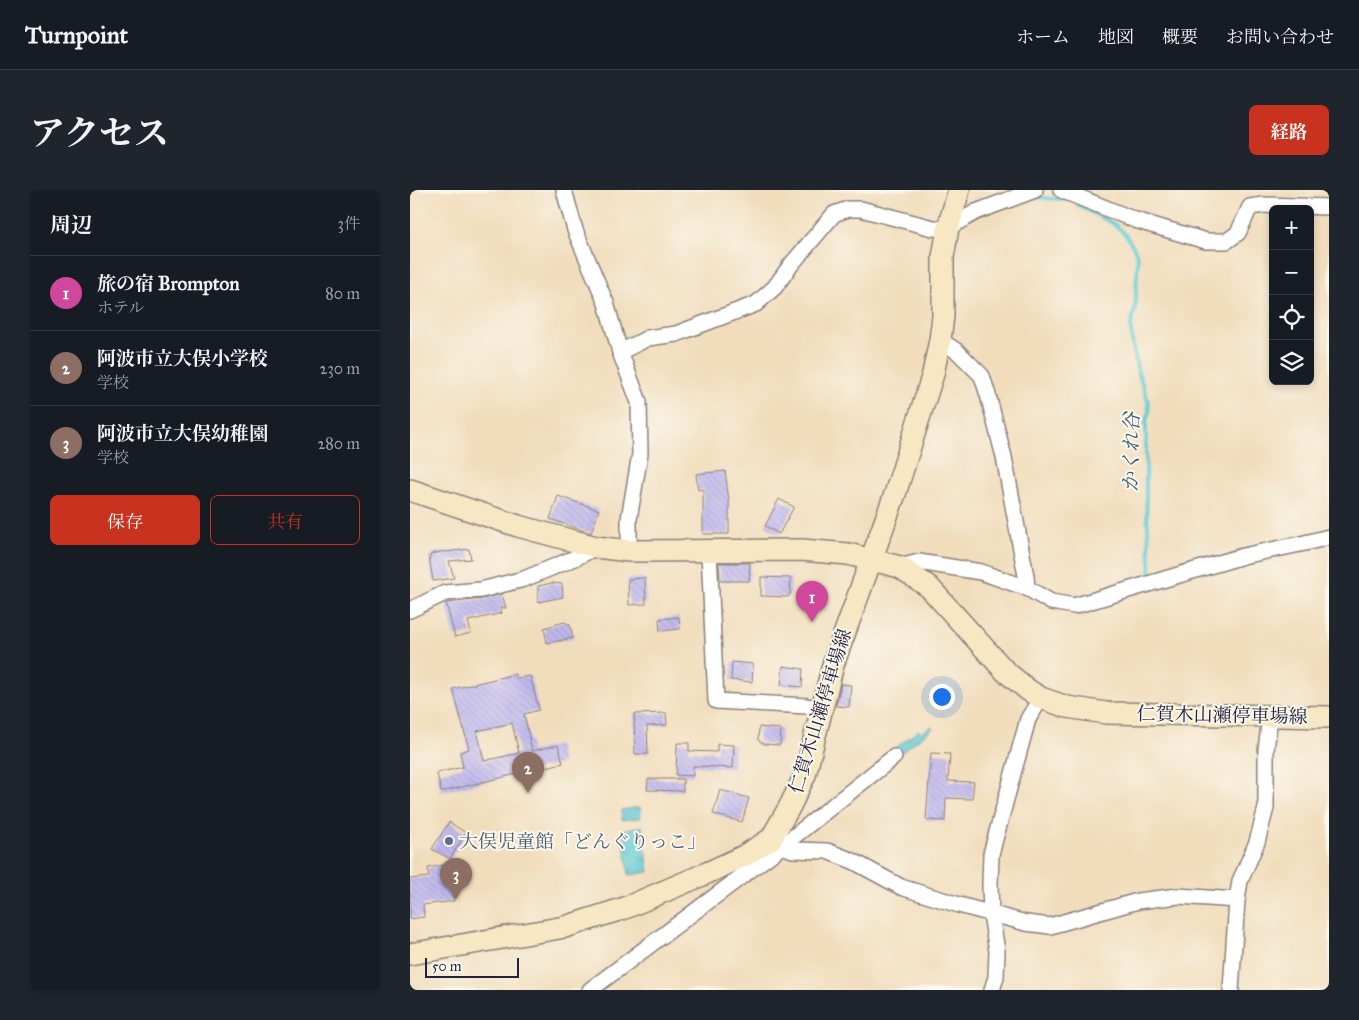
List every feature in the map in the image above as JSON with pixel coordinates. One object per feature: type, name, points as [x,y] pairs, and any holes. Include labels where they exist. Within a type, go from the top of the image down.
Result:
[{"type":"main road","name":"仁賀木山瀬停車場線","points":[[410,954],[565,927],[626,908],[776,843],[790,806],[805,775],[834,665],[895,494],[933,374],[943,316],[942,257],[959,190]]},
{"type":"main road","points":[[410,490],[518,526],[596,547],[629,551],[802,550],[848,554],[871,559]]},
{"type":"main road","name":"仁賀木山瀬停車場線","points":[[871,559],[900,567],[929,587],[1005,672],[1041,698],[1067,707],[1106,713],[1329,717]]},
{"type":"street","points":[[564,190],[575,230],[606,303],[620,352],[639,402],[640,454],[629,520],[629,551]]},
{"type":"street","points":[[1061,190],[1135,220],[1206,241],[1227,241],[1238,233],[1250,207],[1264,205],[1329,206]]},
{"type":"street","points":[[620,352],[648,338],[676,334],[756,304],[775,287],[790,266],[834,214],[848,209],[861,209],[933,228],[948,228],[976,212],[1028,192]]},
{"type":"street","points":[[940,340],[958,352],[982,376],[1004,456],[1025,566],[1027,588]]},
{"type":"street","points":[[900,567],[919,562],[981,572],[1027,588],[1051,602],[1074,606],[1243,556],[1329,537]]},
{"type":"street","points":[[410,610],[444,593],[481,590],[524,579],[575,558],[596,547]]},
{"type":"street","points":[[709,551],[716,700],[807,706],[822,709]]},
{"type":"street","points":[[992,990],[996,976],[997,952],[991,914],[991,854],[1028,719],[1041,698]]},
{"type":"street","points":[[1231,990],[1240,881],[1257,842],[1266,808],[1266,750],[1270,716]]},
{"type":"street","points":[[590,990],[776,843],[894,757]]},
{"type":"street","points":[[776,843],[793,850],[827,851],[853,861],[901,887],[959,906],[1026,924],[1050,926],[1138,902],[1178,896],[1237,900]]},
{"type":"water","points":[[931,726],[933,728],[898,755],[894,749],[919,730],[921,733]]},
{"type":"water","points":[[640,807],[641,818],[622,820],[621,810]]},
{"type":"water","points":[[642,826],[649,872],[629,875],[622,830]]},
{"type":"building","points":[[725,471],[729,501],[729,534],[703,534],[703,489],[698,490],[696,474]]},
{"type":"building","points":[[558,496],[599,510],[591,533],[550,519]]},
{"type":"building","points":[[779,499],[794,507],[779,534],[765,526]]},
{"type":"building","points":[[469,549],[471,559],[449,561],[454,578],[433,581],[429,557],[431,554]]},
{"type":"building","points":[[719,563],[750,563],[749,581],[721,581]]},
{"type":"building","points":[[761,577],[791,578],[790,595],[787,597],[761,596]]},
{"type":"building","points":[[645,578],[646,604],[629,605],[628,579]]},
{"type":"building","points":[[552,583],[562,584],[563,597],[538,602],[538,586]]},
{"type":"building","points":[[502,594],[506,608],[500,608],[502,613],[468,621],[471,633],[455,637],[446,603],[482,599]]},
{"type":"building","points":[[679,617],[680,629],[660,631],[659,619]]},
{"type":"building","points":[[564,622],[570,625],[573,638],[547,643],[544,628]]},
{"type":"building","points":[[732,662],[753,664],[752,682],[731,680]]},
{"type":"building","points":[[783,666],[803,669],[802,687],[781,685]]},
{"type":"building","points":[[515,674],[516,678],[530,676],[539,710],[524,714],[532,751],[558,745],[563,763],[441,792],[437,773],[463,767],[460,752],[469,749],[453,689]],"holes":[[[512,723],[519,753],[484,761],[477,731]]]},
{"type":"building","points":[[841,684],[851,685],[849,707],[836,706]]},
{"type":"building","points":[[666,713],[667,725],[647,726],[648,754],[635,754],[634,714]]},
{"type":"building","points":[[759,727],[781,729],[780,745],[764,744],[758,740]]},
{"type":"building","points":[[677,743],[689,743],[689,751],[717,752],[717,744],[734,745],[733,768],[693,766],[693,776],[676,775]]},
{"type":"building","points":[[931,753],[950,754],[948,781],[974,782],[972,799],[946,798],[945,821],[926,820]]},
{"type":"building","points":[[648,779],[683,779],[683,791],[647,790]]},
{"type":"building","points":[[720,790],[749,798],[742,822],[713,814]]},
{"type":"building","name":"大俣児童館「どんぐりっこ」","points":[[449,822],[466,833],[450,859],[432,849]]},
{"type":"building","points":[[448,864],[454,901],[423,905],[424,917],[410,919],[410,879],[429,877],[428,868]]},
{"type":"waterway","name":"かくれ谷","points":[[1035,195],[1043,198],[1067,200]]},
{"type":"waterway","name":"かくれ谷","points":[[1078,205],[1114,224],[1125,234],[1134,248],[1138,259],[1135,309],[1131,325],[1138,372],[1148,401],[1149,411],[1146,422],[1146,499],[1151,577],[1153,577]]},
{"type":"place","name":"旅の宿 Brompton","points":[[812,622]]},
{"type":"place","name":"阿波市立大俣小学校","points":[[528,793]]},
{"type":"place","name":"大俣児童館「どんぐりっこ」","points":[[449,841]]},
{"type":"place","name":"阿波市立大俣幼稚園","points":[[456,899]]}]
